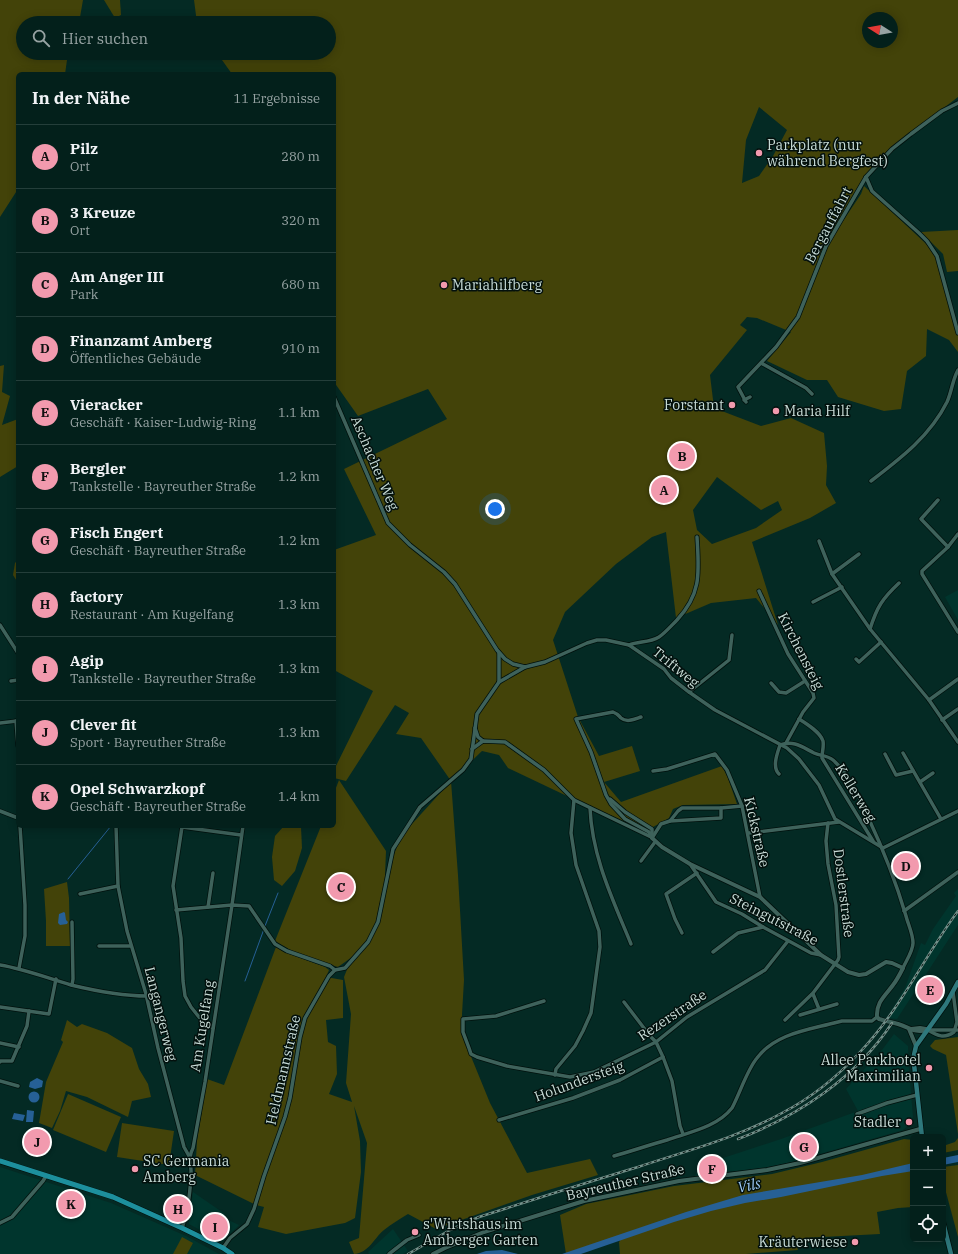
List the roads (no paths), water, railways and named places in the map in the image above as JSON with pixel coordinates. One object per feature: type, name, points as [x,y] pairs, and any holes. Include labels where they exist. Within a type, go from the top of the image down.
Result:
[{"type":"main road","points":[[921,1134],[914,1060],[916,1046],[953,992],[958,982]]},
{"type":"main road","points":[[0,1161],[113,1196],[182,1228],[232,1254]]},
{"type":"main road","points":[[946,1234],[951,1254]]},
{"type":"street","name":"Bergauffahrt","points":[[750,397],[745,401],[738,387],[786,334],[798,317],[826,246],[866,177],[892,149],[942,112],[958,103]]},
{"type":"street","points":[[866,177],[872,191],[919,233],[927,241],[937,256],[958,333]]},
{"type":"street","points":[[761,363],[806,388],[812,394]]},
{"type":"street","points":[[871,481],[916,445],[948,400],[952,383],[958,370]]},
{"type":"street","name":"Aschacher Weg","points":[[336,402],[388,523],[410,546],[444,572],[455,584],[499,653],[513,664],[525,667]]},
{"type":"street","points":[[938,500],[921,519],[948,547]]},
{"type":"street","points":[[958,534],[948,547],[922,571],[922,574],[958,632]]},
{"type":"street","points":[[629,645],[659,637],[682,615],[693,599],[698,582],[697,537]]},
{"type":"street","points":[[819,541],[832,574],[870,629],[929,700],[958,742]]},
{"type":"street","points":[[832,574],[858,554]]},
{"type":"street","points":[[870,629],[877,608],[899,582]]},
{"type":"street","points":[[813,602],[842,587]]},
{"type":"street","name":"Kirchensteig","points":[[759,591],[788,654],[813,693],[814,698],[799,719],[786,743]]},
{"type":"street","points":[[0,625],[16,650]]},
{"type":"street","points":[[689,692],[729,660],[732,635]]},
{"type":"street","name":"Triftweg","points":[[525,667],[545,662],[597,640],[606,640],[629,645],[664,669],[671,678],[715,710],[787,748],[800,759],[819,785],[835,819],[883,848]]},
{"type":"street","points":[[856,659],[859,662],[881,642]]},
{"type":"street","points":[[499,653],[499,682],[525,667]]},
{"type":"street","points":[[929,700],[958,679]]},
{"type":"street","points":[[11,681],[16,680]]},
{"type":"street","points":[[771,683],[779,692],[786,693],[805,681]]},
{"type":"street","name":"Heldmannstraße","points":[[223,1248],[230,1238],[247,1224],[252,1216],[262,1180],[285,1117],[305,1018],[329,976],[335,970],[345,968],[368,942],[378,922],[393,849],[420,807],[463,770],[471,759],[477,714],[499,682]]},
{"type":"street","points":[[942,720],[958,709]]},
{"type":"street","name":"Steingutstraße","points":[[641,717],[627,721],[622,720],[613,712],[576,719],[591,752],[606,795],[611,804],[625,819],[649,832],[655,842],[690,864],[760,897],[821,955],[848,972],[859,975],[866,974],[886,962],[903,968]]},
{"type":"street","points":[[799,719],[821,737],[823,745],[822,754]]},
{"type":"street","points":[[0,722],[16,721]]},
{"type":"street","points":[[472,749],[483,741],[478,737],[475,728]]},
{"type":"street","name":"Steingutstraße","points":[[483,741],[505,742],[544,770],[574,800],[652,838]]},
{"type":"street","points":[[779,774],[776,769],[776,757],[780,745],[786,743],[803,746],[814,753],[822,754],[834,761],[859,797],[883,848],[913,942],[903,968],[894,984],[878,1004],[876,1011],[877,1017]]},
{"type":"street","points":[[903,753],[941,819]]},
{"type":"street","name":"Kickstraße","points":[[653,771],[715,754],[720,759],[727,770],[742,806],[749,833],[760,897]]},
{"type":"street","name":"Kellerweg","points":[[822,754],[822,758],[873,842]]},
{"type":"street","points":[[885,754],[896,775],[913,771]]},
{"type":"street","points":[[920,782],[933,772]]},
{"type":"street","points":[[555,1075],[556,1069],[575,1046],[591,1013],[600,947],[599,931],[576,865],[571,833],[574,800]]},
{"type":"street","points":[[670,821],[682,808],[721,808],[742,806]]},
{"type":"street","points":[[590,808],[590,828],[598,861],[631,944]]},
{"type":"street","points":[[652,838],[661,824],[670,821],[721,818],[721,808]]},
{"type":"street","points":[[0,811],[16,817]]},
{"type":"street","points":[[883,848],[958,811]]},
{"type":"street","points":[[749,833],[839,822]]},
{"type":"street","name":"Dostlerstraße","points":[[828,824],[826,842],[836,904],[839,945],[839,957],[835,965]]},
{"type":"street","points":[[19,968],[25,936],[25,905],[20,828]]},
{"type":"street","name":"Langangerweg","points":[[116,828],[118,886],[127,931],[147,996],[184,1147],[189,1156]]},
{"type":"street","points":[[182,828],[173,886],[181,938],[185,996],[199,1017],[213,1028]]},
{"type":"street","points":[[189,828],[241,835]]},
{"type":"street","name":"Am Kugelfang","points":[[182,1228],[186,1216],[191,1174],[189,1156],[193,1148],[213,1028],[243,828]]},
{"type":"street","points":[[641,861],[655,842]]},
{"type":"street","name":"Steingutstraße","points":[[690,864],[716,902],[742,914],[810,953],[821,955]]},
{"type":"street","points":[[904,911],[958,872]]},
{"type":"street","points":[[208,907],[213,873]]},
{"type":"street","points":[[682,933],[666,894],[697,873]]},
{"type":"street","points":[[80,894],[118,886]]},
{"type":"street","points":[[176,910],[232,905],[250,906],[275,944],[287,951],[330,966],[335,970]]},
{"type":"street","points":[[72,922],[72,985]]},
{"type":"street","points":[[714,952],[738,933],[763,927]]},
{"type":"street","name":"Rezerstraße","points":[[544,1001],[496,1016],[463,1019],[463,1032],[471,1054],[507,1066],[555,1075],[570,1077],[594,1072],[656,1042],[686,1017],[765,970],[788,941]]},
{"type":"street","points":[[99,946],[131,946]]},
{"type":"street","points":[[0,965],[19,968],[72,985],[108,992],[147,996]]},
{"type":"street","points":[[785,1020],[813,994],[835,965]]},
{"type":"street","points":[[0,1007],[49,1014],[56,980]]},
{"type":"street","points":[[953,992],[957,1030]]},
{"type":"street","points":[[813,994],[819,1010]]},
{"type":"street","points":[[624,1002],[656,1042],[663,1057],[672,1081],[680,1126],[683,1134]]},
{"type":"street","points":[[800,1015],[837,1004]]},
{"type":"street","points":[[0,1062],[12,1061],[27,1026],[29,1011]]},
{"type":"street","points":[[877,1017],[900,1024],[909,1029],[920,1028],[928,1030],[957,1030]]},
{"type":"street","points":[[614,1156],[698,1130],[727,1114],[757,1058],[770,1045],[787,1036],[842,1021],[872,1021],[877,1017]]},
{"type":"street","points":[[909,1029],[916,1046]]},
{"type":"street","points":[[928,1030],[944,1037],[949,1036],[957,1030]]},
{"type":"street","points":[[0,1043],[19,1047]]},
{"type":"street","name":"Holundersteig","points":[[499,1120],[573,1098],[620,1080],[663,1057]]},
{"type":"street","points":[[0,1081],[18,1086]]},
{"type":"street","points":[[857,1114],[887,1103],[917,1095]]},
{"type":"street","name":"Bayreuther Straße","points":[[433,1254],[484,1232],[584,1201],[678,1181],[767,1170],[800,1163],[920,1129]]},
{"type":"street","points":[[0,1223],[12,1217],[44,1181],[46,1176]]},
{"type":"street","points":[[389,1254],[407,1240],[419,1235]]},
{"type":"water","points":[[64,912],[68,922],[67,924],[60,925],[58,923],[59,914]]},
{"type":"water","points":[[37,1078],[43,1081],[42,1087],[35,1089],[29,1087],[30,1082]]},
{"type":"water","points":[[32,1092],[36,1092],[38,1093],[38,1101],[32,1102],[29,1099],[29,1095]]},
{"type":"water","points":[[27,1110],[34,1111],[33,1122],[26,1122]]},
{"type":"water","points":[[14,1113],[25,1115],[23,1121],[12,1119]]},
{"type":"water","points":[[958,1155],[958,1162],[946,1164],[946,1157]]},
{"type":"water","points":[[910,1164],[910,1171],[745,1203],[711,1211],[581,1254],[562,1254],[686,1212],[743,1195],[862,1175]]},
{"type":"water","points":[[502,1250],[518,1254],[477,1254],[486,1251]]},
{"type":"waterway","points":[[68,879],[109,828]]},
{"type":"waterway","points":[[265,926],[278,893]]},
{"type":"waterway","points":[[245,981],[264,929]]},
{"type":"railway","points":[[408,1254],[450,1230],[479,1217],[729,1137],[765,1122],[803,1101],[843,1070],[874,1036],[900,1001],[958,911]]},
{"type":"railway","points":[[738,1139],[782,1119],[804,1107],[824,1093],[861,1061],[878,1043],[892,1023]]},
{"type":"place","name":"Parkplatz (nur während Bergfest)","points":[[759,153]]},
{"type":"place","name":"Mariahilfberg","points":[[444,285]]},
{"type":"place","name":"Forstamt","points":[[732,405]]},
{"type":"place","name":"Maria Hilf","points":[[776,411]]},
{"type":"place","name":"3 Kreuze","points":[[682,456]]},
{"type":"place","name":"Pilz","points":[[664,490]]},
{"type":"place","name":"Finanzamt Amberg","points":[[906,866]]},
{"type":"place","name":"Am Anger III","points":[[341,887]]},
{"type":"place","name":"Vieracker","points":[[930,990]]},
{"type":"place","name":"Allee Parkhotel Maximilian","points":[[929,1068]]},
{"type":"place","name":"Stadler","points":[[909,1122]]},
{"type":"place","name":"Clever fit","points":[[37,1142]]},
{"type":"place","name":"Fisch Engert","points":[[804,1147]]},
{"type":"place","name":"SC Germania Amberg","points":[[135,1169]]},
{"type":"place","name":"Bergler","points":[[712,1169]]},
{"type":"place","name":"Opel Schwarzkopf","points":[[71,1204]]},
{"type":"place","name":"factory","points":[[178,1209]]},
{"type":"place","name":"Agip","points":[[215,1227]]},
{"type":"place","name":"s'Wirtshaus im Amberger Garten","points":[[415,1232]]},
{"type":"place","name":"Kräuterwiese","points":[[855,1242]]},
{"type":"water label","name":"Vils","points":[[749,1185]]}]
